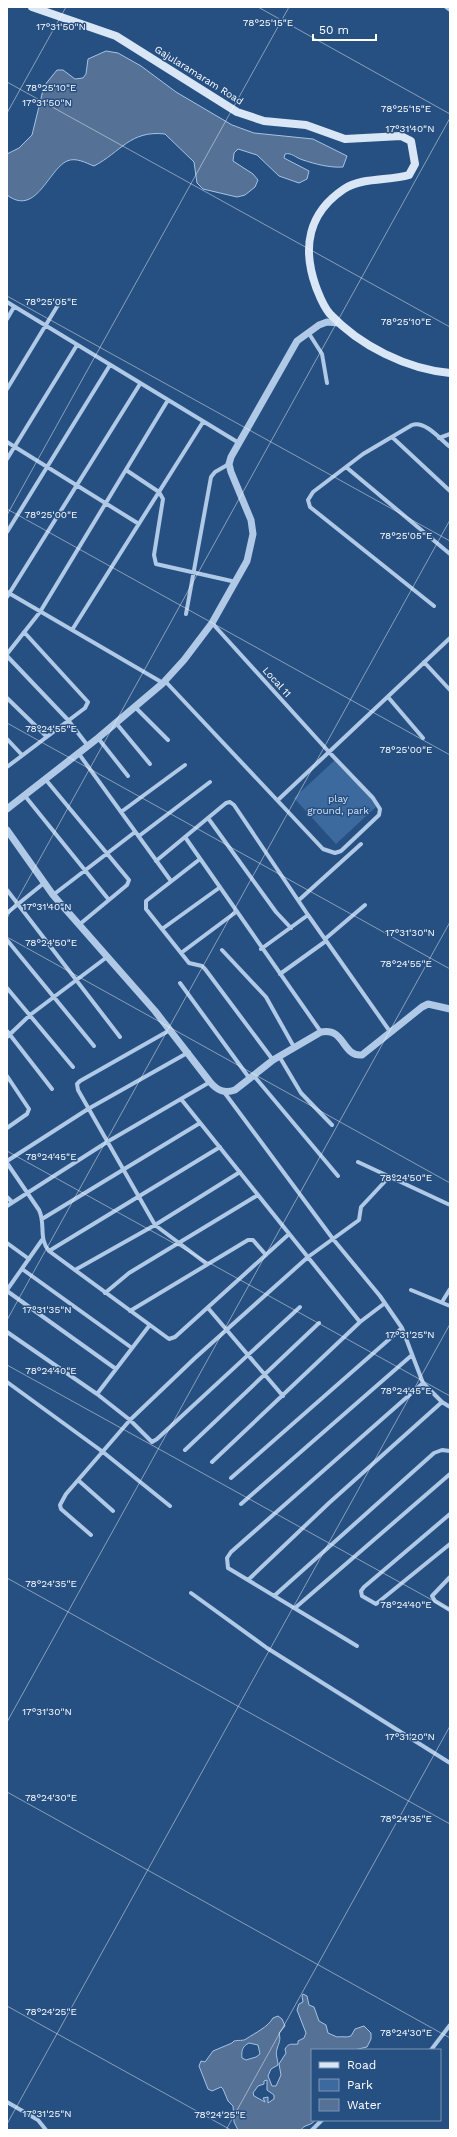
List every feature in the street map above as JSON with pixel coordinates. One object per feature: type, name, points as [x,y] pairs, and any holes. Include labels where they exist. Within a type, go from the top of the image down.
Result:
[{"type":"main road","name":"Gajularamaram Road","points":[[32,7],[116,36],[237,112],[250,117],[264,121],[306,125],[345,139],[401,136],[411,141],[415,164],[409,175],[358,183],[346,187],[324,208],[314,225],[308,257],[313,279],[321,300],[329,313],[339,323],[368,344],[390,356],[430,371],[450,373]]},
{"type":"street","points":[[446,7],[450,10]]},
{"type":"street","points":[[7,389],[61,300]]},
{"type":"street","points":[[7,302],[239,443]]},
{"type":"street","points":[[7,319],[14,307]]},
{"type":"street","points":[[7,809],[98,738],[164,682],[184,660],[212,623],[237,582],[247,561],[252,534],[251,520],[234,481],[229,464],[231,457],[297,340],[318,325],[327,322],[339,323]]},
{"type":"street","points":[[308,332],[322,354],[327,383]]},
{"type":"street","points":[[7,459],[77,345]]},
{"type":"street","points":[[7,532],[110,365]]},
{"type":"street","points":[[140,384],[8,594],[164,682],[279,799],[450,638]]},
{"type":"street","points":[[88,746],[68,720],[7,655],[40,612],[168,400]]},
{"type":"street","points":[[72,630],[204,422]]},
{"type":"street","points":[[434,606],[310,507],[308,500],[312,492],[346,467],[416,423],[424,426],[450,447]]},
{"type":"street","points":[[439,438],[450,434]]},
{"type":"street","points":[[392,437],[450,490]]},
{"type":"street","points":[[7,442],[139,524]]},
{"type":"street","points":[[186,614],[211,477],[215,472],[229,464]]},
{"type":"street","points":[[346,467],[450,554]]},
{"type":"street","points":[[126,470],[159,492],[163,499],[154,555],[156,564],[237,582]]},
{"type":"street","name":"Local 11","points":[[212,623],[329,752],[373,798],[380,809],[379,815],[346,846],[335,853],[323,849],[279,799]]},
{"type":"street","points":[[7,767],[85,708],[88,702],[24,632]]},
{"type":"street","points":[[424,662],[450,690]]},
{"type":"street","points":[[388,697],[423,738]]},
{"type":"street","points":[[7,698],[46,736]]},
{"type":"street","points":[[135,707],[168,740]]},
{"type":"street","points":[[116,723],[150,764]]},
{"type":"street","points":[[98,738],[128,776]]},
{"type":"street","points":[[7,739],[22,755]]},
{"type":"street","points":[[78,754],[171,881]]},
{"type":"street","points":[[121,812],[185,765]]},
{"type":"street","points":[[46,780],[129,882],[80,924]]},
{"type":"street","points":[[139,836],[210,782]]},
{"type":"street","points":[[25,796],[109,900]]},
{"type":"street","points":[[156,861],[226,803],[230,802],[234,805],[308,915],[391,1033]]},
{"type":"street","points":[[208,818],[276,912],[291,928]]},
{"type":"street","points":[[7,830],[53,895],[80,924],[170,1029],[216,1089],[223,1092],[333,1239],[385,1303],[402,1328],[423,1384],[442,1402],[450,1407]]},
{"type":"street","points":[[53,895],[135,832]]},
{"type":"street","points":[[185,837],[218,888],[321,1032]]},
{"type":"street","points":[[299,900],[361,844]]},
{"type":"street","points":[[200,860],[146,901],[145,905],[191,965],[202,966],[205,969],[276,1058],[301,1093],[332,1125]]},
{"type":"street","points":[[7,913],[44,883]]},
{"type":"street","points":[[162,929],[218,888]]},
{"type":"street","points":[[7,890],[120,1037]]},
{"type":"street","points":[[280,974],[326,940],[365,905]]},
{"type":"street","points":[[181,953],[236,912]]},
{"type":"street","points":[[262,949],[308,915]]},
{"type":"street","points":[[7,940],[94,1046]]},
{"type":"street","points":[[222,950],[266,997],[294,1047]]},
{"type":"street","points":[[52,1089],[8,1034],[54,996],[107,957]]},
{"type":"street","points":[[180,984],[252,1077],[338,1176]]},
{"type":"street","points":[[7,988],[73,1068]]},
{"type":"street","points":[[223,1092],[235,1090],[276,1058],[321,1032],[334,1032],[357,1056],[367,1052],[422,1007],[428,1004],[450,1009]]},
{"type":"street","points":[[170,1029],[80,1081],[78,1084],[78,1090],[155,1225],[207,1264]]},
{"type":"street","points":[[189,1052],[88,1109],[7,1162],[28,1191],[42,1219],[42,1240],[49,1251],[149,1326],[169,1339],[175,1337],[290,1234]]},
{"type":"street","points":[[7,1076],[30,1109],[27,1114],[8,1126]]},
{"type":"street","points":[[7,1206],[28,1191],[107,1142],[210,1082]]},
{"type":"street","points":[[181,1099],[360,1322]]},
{"type":"street","points":[[42,1219],[124,1171],[200,1123]]},
{"type":"street","points":[[49,1251],[220,1147]]},
{"type":"street","points":[[358,1162],[450,1205]]},
{"type":"street","points":[[75,1270],[155,1225],[240,1172]]},
{"type":"street","points":[[91,1535],[61,1509],[60,1505],[66,1494],[130,1420],[226,1330],[308,1257],[360,1220],[361,1207],[389,1177]]},
{"type":"street","points":[[105,1293],[129,1274],[258,1195]]},
{"type":"street","points":[[7,1197],[12,1202]]},
{"type":"street","points":[[130,1311],[251,1238],[266,1255]]},
{"type":"street","points":[[42,1240],[7,1290],[116,1369]]},
{"type":"street","points":[[7,1243],[29,1259]]},
{"type":"street","points":[[22,1269],[132,1348]]},
{"type":"street","points":[[442,1302],[450,1289]]},
{"type":"street","points":[[411,1290],[450,1306]]},
{"type":"street","points":[[212,1462],[360,1322],[385,1303]]},
{"type":"street","points":[[7,1332],[97,1394],[130,1420],[152,1442],[300,1307]]},
{"type":"street","points":[[208,1308],[283,1396]]},
{"type":"street","points":[[185,1450],[319,1323]]},
{"type":"street","points":[[97,1394],[149,1326]]},
{"type":"street","points":[[230,1478],[402,1328]]},
{"type":"street","points":[[241,1504],[412,1355]]},
{"type":"street","points":[[7,1382],[103,1452],[170,1506]]},
{"type":"street","points":[[357,1646],[228,1568],[226,1562],[231,1552],[423,1384]]},
{"type":"street","points":[[248,1580],[329,1503],[442,1402]]},
{"type":"street","points":[[274,1596],[434,1453],[442,1450],[450,1451]]},
{"type":"street","points":[[295,1608],[450,1474]]},
{"type":"street","points":[[78,1480],[113,1511]]},
{"type":"street","points":[[450,1514],[364,1587],[361,1591],[362,1596],[376,1604],[450,1544]]},
{"type":"street","points":[[450,1577],[432,1596],[435,1601],[450,1610]]},
{"type":"street","points":[[191,1594],[267,1648],[450,1763]]},
{"type":"street","points":[[432,2049],[450,2025]]},
{"type":"street","points":[[7,2102],[38,2120],[46,2130]]},
{"type":"street","points":[[312,2130],[321,2121]]},
{"type":"green space","name":"play ground, park","points":[[335,760],[379,804],[336,844],[294,798]]},
{"type":"water","points":[[106,51],[118,53],[141,66],[176,92],[232,125],[254,133],[313,139],[347,156],[343,167],[318,164],[285,154],[284,158],[309,171],[307,179],[299,183],[279,176],[257,155],[238,149],[234,153],[233,161],[253,174],[258,180],[255,187],[245,195],[237,197],[203,189],[197,183],[194,162],[165,134],[153,134],[143,135],[126,143],[94,166],[77,160],[67,161],[60,166],[41,190],[26,200],[17,200],[7,195],[7,154],[19,148],[32,135],[44,86],[57,70],[63,70],[75,79],[83,78],[86,74],[88,59]]},
{"type":"water","points":[[303,1994],[307,1996],[309,2005],[314,2007],[319,2021],[326,2025],[328,2033],[337,2037],[349,2037],[355,2029],[364,2026],[371,2033],[371,2039],[367,2047],[358,2049],[311,2049],[311,2121],[314,2122],[301,2130],[238,2130],[234,2122],[233,2106],[228,2101],[223,2089],[221,2087],[212,2091],[208,2089],[199,2066],[201,2061],[205,2062],[213,2051],[234,2041],[245,2040],[265,2027],[273,2018],[278,2016],[282,2019],[285,2026],[279,2033],[280,2040],[276,2053],[278,2065],[271,2069],[268,2076],[272,2086],[276,2086],[281,2075],[279,2064],[286,2053],[286,2047],[289,2045],[298,2044],[298,2041],[304,2038],[306,2033],[297,2010],[299,2004],[303,2002]],"holes":[[[249,2043],[258,2045],[260,2054],[246,2060],[242,2058],[242,2051],[245,2045]],[[267,2080],[267,2090],[274,2095],[274,2099],[268,2103],[268,2097],[263,2098],[265,2102],[254,2096],[253,2093],[258,2086],[264,2084],[264,2081]]]}]
